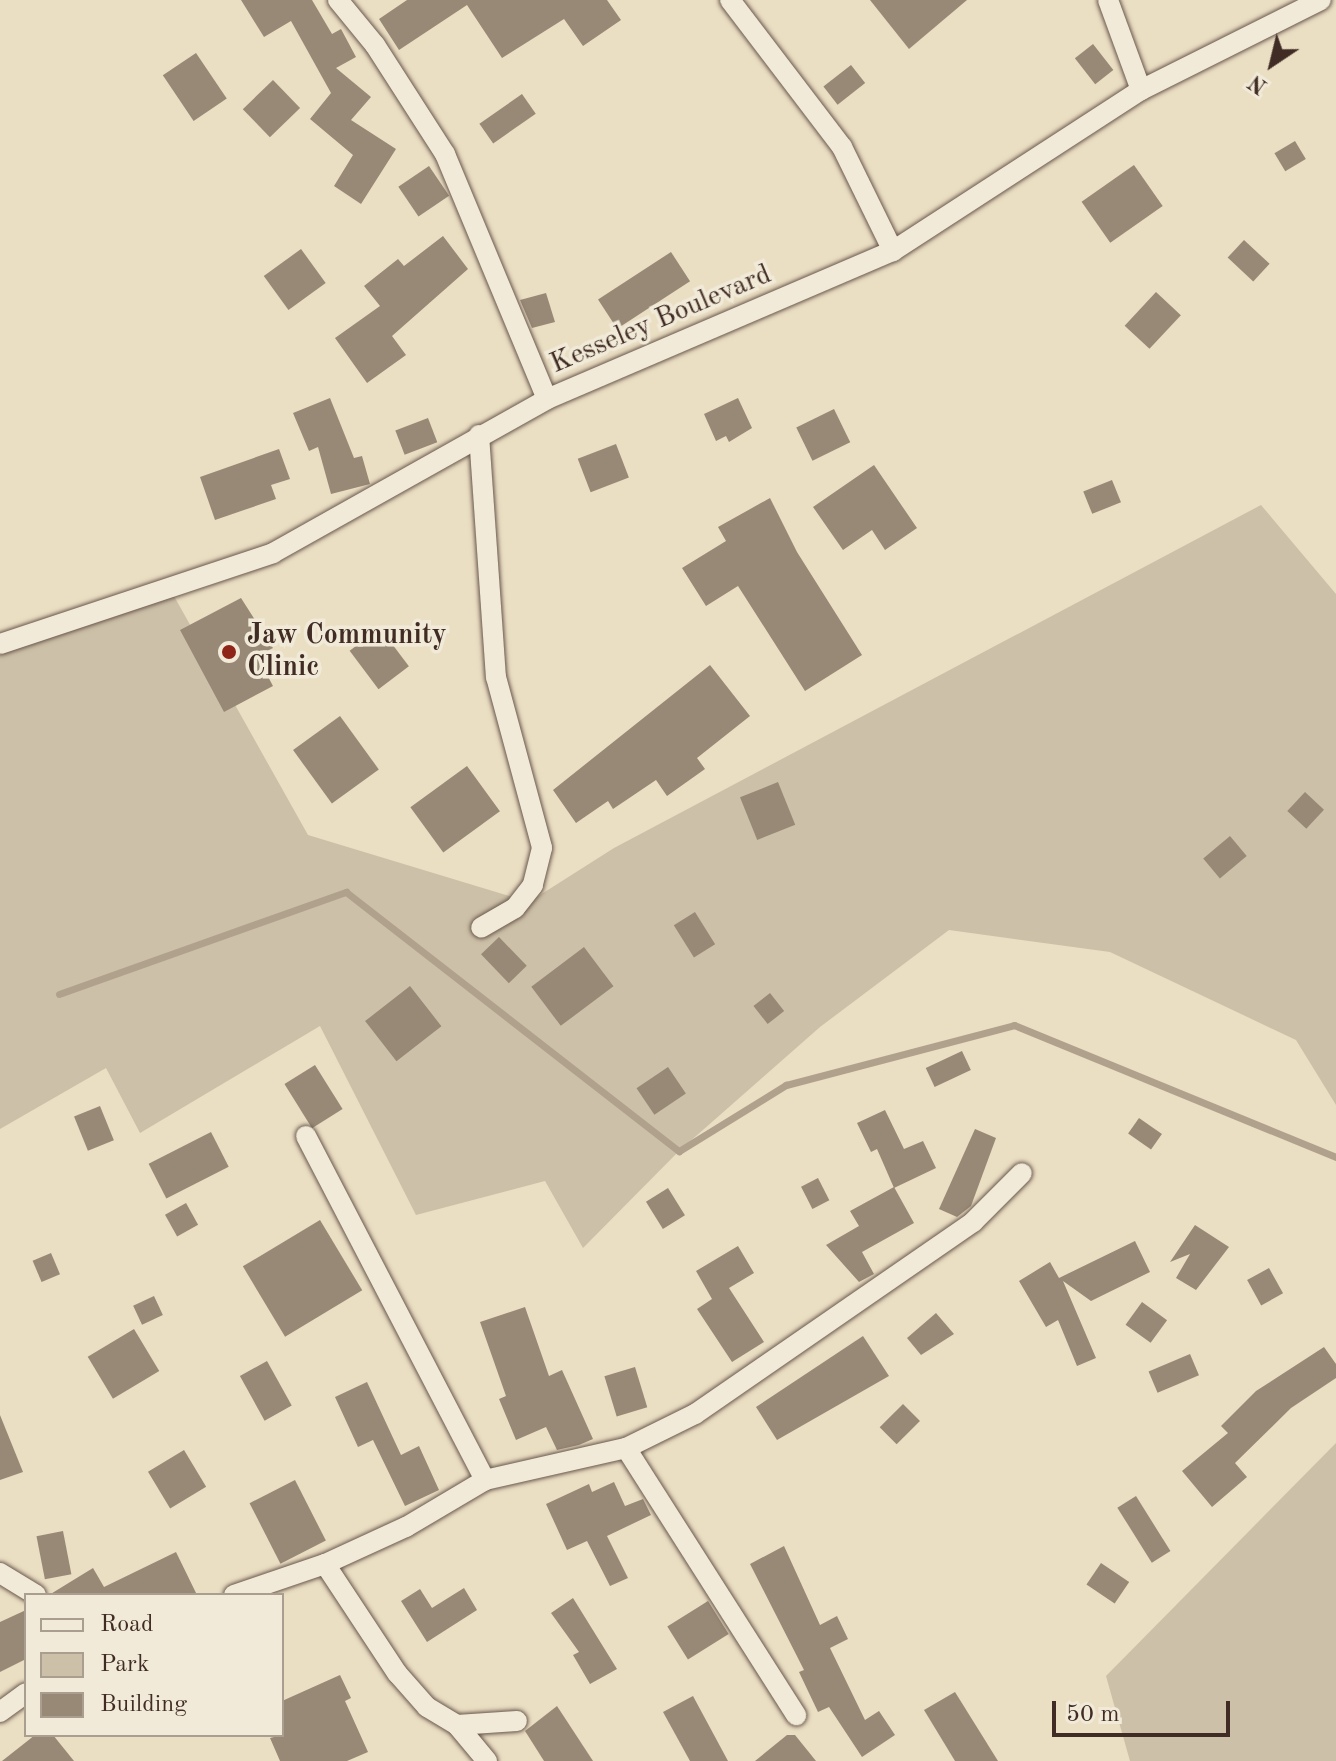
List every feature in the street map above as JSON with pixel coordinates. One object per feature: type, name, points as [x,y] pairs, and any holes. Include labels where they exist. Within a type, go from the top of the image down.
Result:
[{"type":"street","points":[[338,0],[375,45],[445,154],[547,399]]},
{"type":"street","points":[[730,0],[842,147],[893,251]]},
{"type":"street","points":[[1108,0],[1141,90]]},
{"type":"street","name":"Kesseley Boulevard","points":[[0,644],[273,553],[547,399],[893,251],[1141,90],[1321,0]]},
{"type":"street","points":[[479,435],[496,677],[542,848],[533,885],[515,908],[481,928]]},
{"type":"street","points":[[306,1136],[485,1480]]},
{"type":"street","points":[[240,1593],[325,1564],[406,1527],[485,1480],[626,1448],[695,1414],[973,1222],[1022,1173]]},
{"type":"street","points":[[626,1448],[796,1715]]},
{"type":"street","points":[[325,1564],[397,1673],[427,1707],[457,1725],[487,1761]]},
{"type":"street","points":[[0,1573],[33,1593]]},
{"type":"street","points":[[0,1712],[24,1694]]},
{"type":"street","points":[[457,1725],[517,1721]]},
{"type":"green space","points":[[1261,505],[1336,594],[1336,1105],[1296,1040],[1110,952],[949,930],[820,1027],[679,1151],[583,1248],[545,1181],[416,1215],[320,1026],[140,1133],[106,1068],[0,1129],[0,644],[170,589],[308,835],[529,902],[614,848]]},
{"type":"green space","points":[[1336,1443],[1336,1761],[1130,1761],[1106,1676]]},
{"type":"building","points":[[241,0],[312,0],[332,34],[341,29],[356,57],[336,68],[371,97],[351,120],[396,149],[361,204],[334,186],[353,155],[310,119],[331,93],[291,21],[264,37]]},
{"type":"building","points":[[407,0],[607,0],[621,20],[583,46],[564,19],[502,58],[467,5],[399,50],[379,19]]},
{"type":"building","points":[[870,0],[967,0],[909,49]]},
{"type":"building","points":[[1093,44],[1113,70],[1095,84],[1075,58]]},
{"type":"building","points":[[196,53],[227,99],[194,121],[163,75]]},
{"type":"building","points":[[851,65],[865,83],[838,105],[823,87]]},
{"type":"building","points":[[273,80],[300,108],[270,137],[243,109]]},
{"type":"building","points":[[522,94],[536,114],[493,143],[479,124]]},
{"type":"building","points":[[1295,141],[1306,159],[1285,171],[1274,153]]},
{"type":"building","points":[[1134,165],[1163,206],[1110,243],[1082,202]]},
{"type":"building","points":[[429,166],[449,196],[418,217],[398,187]]},
{"type":"building","points":[[443,236],[468,269],[392,336],[406,355],[367,383],[335,338],[380,306],[364,286],[398,259],[404,266]]},
{"type":"building","points":[[1244,240],[1270,264],[1253,281],[1228,258]]},
{"type":"building","points":[[301,249],[326,283],[288,310],[264,276]]},
{"type":"building","points":[[671,252],[690,281],[617,329],[598,299]]},
{"type":"building","points":[[1156,292],[1181,315],[1149,349],[1125,326]]},
{"type":"building","points":[[546,293],[555,322],[532,328],[520,300]]},
{"type":"building","points":[[330,398],[354,458],[362,456],[370,484],[331,494],[318,447],[309,451],[293,413]]},
{"type":"building","points":[[738,398],[752,428],[729,442],[726,436],[716,441],[704,414]]},
{"type":"building","points":[[834,409],[850,442],[812,461],[796,427]]},
{"type":"building","points":[[428,418],[437,442],[405,455],[395,431]]},
{"type":"building","points":[[616,444],[629,478],[591,492],[578,459]]},
{"type":"building","points":[[279,449],[290,479],[271,485],[276,499],[215,520],[200,477]]},
{"type":"building","points":[[874,465],[917,528],[885,550],[872,530],[843,550],[813,507]]},
{"type":"building","points":[[1112,480],[1121,502],[1092,514],[1083,492]]},
{"type":"building","points":[[770,498],[797,552],[862,655],[805,691],[738,586],[706,606],[682,568],[726,541],[718,527]]},
{"type":"building","name":"Jaw Community Clinic","points":[[241,598],[273,648],[257,656],[273,686],[224,712],[180,630]]},
{"type":"building","points":[[380,628],[409,666],[379,689],[350,651]]},
{"type":"building","points":[[710,665],[750,716],[697,758],[705,769],[667,796],[656,780],[613,809],[608,801],[576,823],[553,790]]},
{"type":"building","points":[[340,716],[379,769],[332,803],[293,750]]},
{"type":"building","points":[[467,766],[500,811],[443,852],[410,807]]},
{"type":"building","points":[[778,782],[795,825],[757,840],[740,797]]},
{"type":"building","points":[[1305,792],[1324,810],[1306,829],[1287,811]]},
{"type":"building","points":[[1230,836],[1247,856],[1220,878],[1203,858]]},
{"type":"building","points":[[695,912],[715,944],[694,957],[674,925]]},
{"type":"building","points":[[499,937],[527,966],[509,983],[481,954]]},
{"type":"building","points":[[584,947],[613,986],[561,1026],[531,987]]},
{"type":"building","points":[[410,986],[441,1026],[396,1061],[365,1021]]},
{"type":"building","points":[[770,993],[784,1011],[768,1024],[753,1006]]},
{"type":"building","points":[[962,1051],[971,1070],[935,1087],[926,1068]]},
{"type":"building","points":[[315,1065],[343,1109],[312,1128],[284,1084]]},
{"type":"building","points":[[668,1067],[686,1094],[654,1115],[636,1088]]},
{"type":"building","points":[[100,1106],[114,1140],[88,1151],[74,1116]]},
{"type":"building","points":[[885,1110],[904,1149],[923,1141],[936,1168],[894,1188],[877,1149],[871,1152],[857,1123]]},
{"type":"building","points":[[1139,1118],[1162,1134],[1151,1150],[1128,1134]]},
{"type":"building","points":[[975,1129],[996,1138],[971,1206],[957,1217],[939,1209]]},
{"type":"building","points":[[211,1132],[229,1167],[166,1199],[149,1164]]},
{"type":"building","points":[[818,1178],[829,1200],[812,1209],[801,1187]]},
{"type":"building","points":[[894,1187],[914,1223],[862,1252],[874,1274],[859,1282],[826,1245],[859,1226],[850,1211]]},
{"type":"building","points":[[668,1188],[685,1215],[663,1229],[646,1202]]},
{"type":"building","points":[[186,1203],[198,1225],[177,1237],[165,1215]]},
{"type":"building","points":[[320,1220],[362,1290],[285,1337],[243,1266]]},
{"type":"building","points":[[1195,1225],[1229,1247],[1196,1290],[1176,1278],[1190,1254],[1170,1262]]},
{"type":"building","points":[[1135,1241],[1150,1272],[1091,1301],[1063,1281],[1096,1358],[1077,1366],[1058,1320],[1046,1327],[1019,1281],[1050,1262],[1059,1278]]},
{"type":"building","points":[[738,1246],[754,1273],[729,1288],[764,1342],[732,1362],[697,1309],[712,1299],[696,1271]]},
{"type":"building","points":[[51,1253],[60,1274],[42,1282],[33,1261]]},
{"type":"building","points":[[1269,1268],[1283,1293],[1261,1305],[1247,1280]]},
{"type":"building","points":[[154,1296],[163,1315],[142,1325],[133,1306]]},
{"type":"building","points":[[1142,1302],[1167,1320],[1151,1343],[1126,1325]]},
{"type":"building","points":[[525,1307],[549,1376],[562,1370],[593,1439],[557,1450],[546,1427],[516,1440],[499,1399],[506,1396],[480,1322]]},
{"type":"building","points":[[936,1313],[954,1334],[921,1355],[907,1338]]},
{"type":"building","points":[[134,1329],[159,1371],[113,1399],[88,1357]]},
{"type":"building","points":[[863,1336],[889,1376],[777,1440],[756,1407]]},
{"type":"building","points":[[1324,1347],[1336,1364],[1336,1378],[1291,1408],[1235,1463],[1247,1477],[1212,1507],[1182,1471],[1228,1433],[1221,1426],[1256,1391]]},
{"type":"building","points":[[1190,1354],[1199,1375],[1158,1393],[1149,1372]]},
{"type":"building","points":[[267,1361],[292,1406],[265,1421],[240,1376]]},
{"type":"building","points":[[635,1367],[647,1407],[617,1417],[604,1376]]},
{"type":"building","points":[[367,1382],[401,1455],[419,1446],[439,1490],[405,1506],[373,1440],[358,1447],[335,1397]]},
{"type":"building","points":[[903,1404],[920,1421],[897,1444],[880,1427]]},
{"type":"building","points":[[0,1415],[23,1472],[0,1480]]},
{"type":"building","points":[[184,1450],[206,1487],[170,1508],[148,1472]]},
{"type":"building","points":[[295,1480],[326,1541],[280,1564],[250,1503]]},
{"type":"building","points":[[614,1482],[625,1506],[643,1499],[651,1515],[607,1536],[628,1578],[610,1586],[587,1541],[567,1550],[546,1504],[589,1484],[592,1492]]},
{"type":"building","points":[[1136,1496],[1170,1551],[1152,1563],[1117,1508]]},
{"type":"building","points":[[63,1531],[71,1574],[45,1579],[36,1536]]},
{"type":"building","points":[[784,1546],[820,1625],[837,1616],[848,1639],[830,1648],[865,1720],[879,1711],[895,1735],[862,1757],[829,1707],[818,1712],[799,1672],[804,1670],[750,1564]]},
{"type":"building","points":[[176,1552],[196,1593],[52,1593],[93,1568],[104,1587]]},
{"type":"building","points":[[1101,1563],[1129,1582],[1115,1604],[1086,1585]]},
{"type":"building","points":[[464,1588],[477,1610],[427,1642],[401,1601],[420,1589],[432,1608]]},
{"type":"building","points":[[573,1598],[617,1669],[590,1684],[573,1655],[579,1652],[551,1613]]},
{"type":"building","points":[[708,1601],[729,1634],[688,1660],[667,1626]]},
{"type":"building","points":[[24,1611],[24,1660],[0,1672],[0,1622]]},
{"type":"building","points":[[340,1675],[351,1698],[345,1701],[368,1752],[347,1761],[280,1761],[270,1738],[284,1737],[284,1700]]},
{"type":"building","points":[[955,1692],[998,1761],[955,1761],[924,1710]]},
{"type":"building","points":[[693,1696],[728,1761],[690,1761],[663,1712]]},
{"type":"building","points":[[557,1706],[593,1761],[544,1761],[525,1731]]},
{"type":"building","points":[[787,1735],[795,1735],[816,1761],[755,1761]]},
{"type":"building","points":[[32,1737],[55,1737],[74,1761],[2,1761]]},
{"type":"waterway","points":[[59,994],[346,892],[679,1151],[786,1085],[1014,1025],[1336,1157]]},
{"type":"place","name":"Jaw Community Clinic","points":[[229,652]]}]
